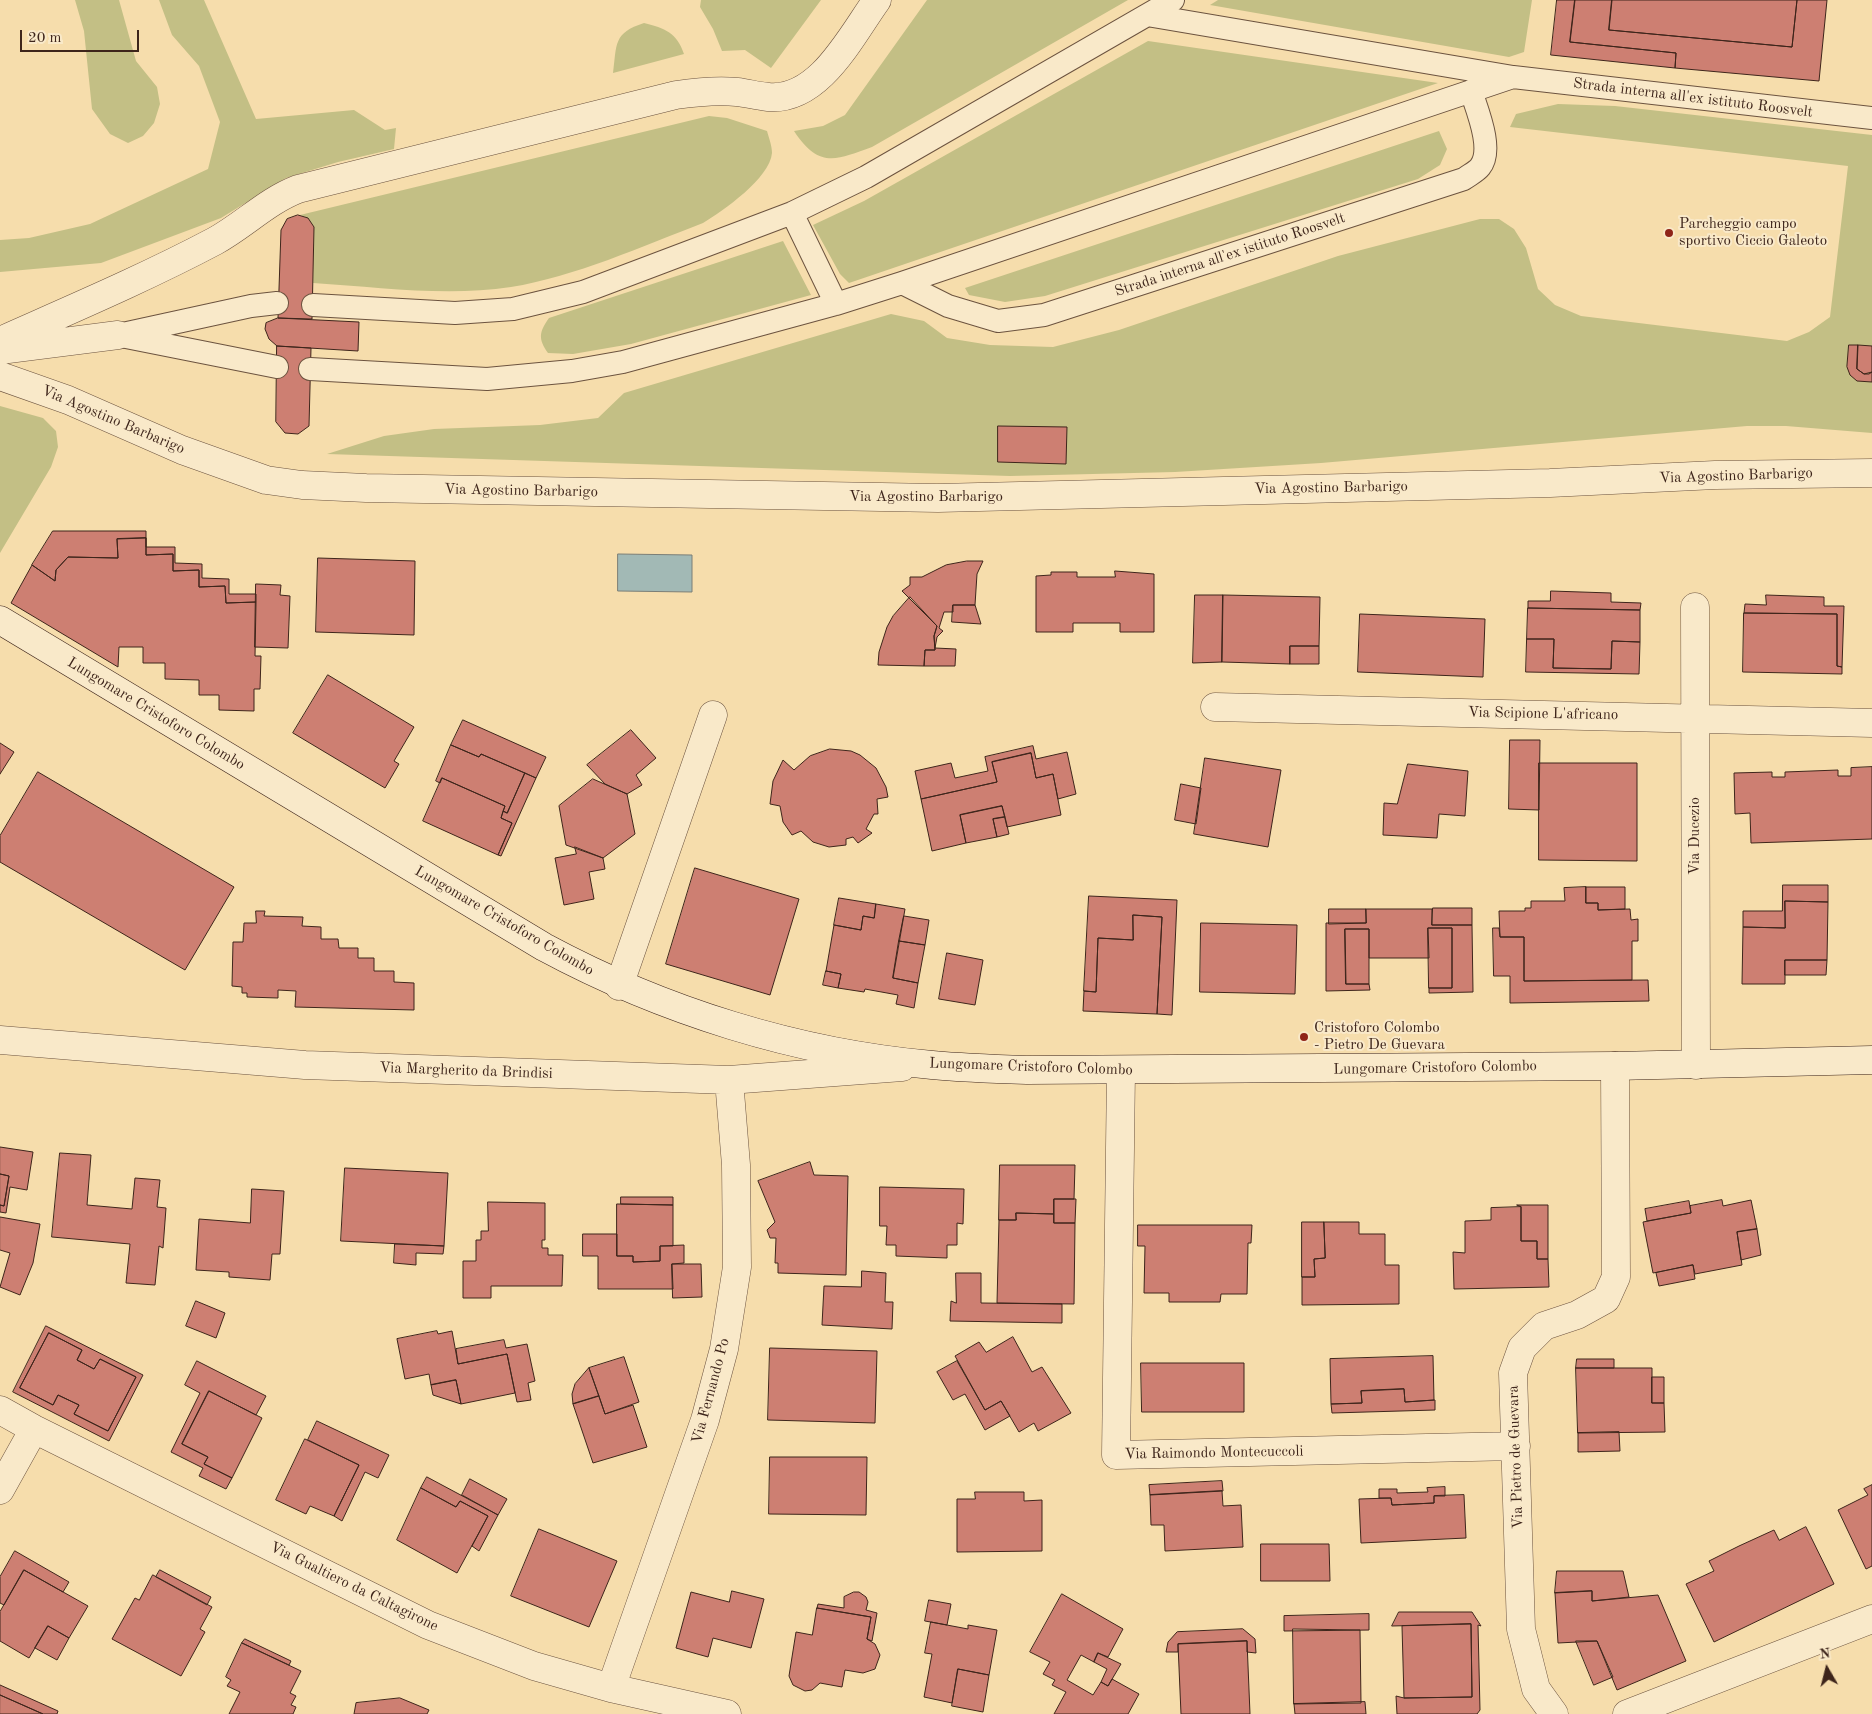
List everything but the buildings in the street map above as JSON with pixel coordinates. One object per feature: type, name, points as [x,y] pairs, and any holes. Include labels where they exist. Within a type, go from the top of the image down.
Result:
[{"type":"street","points":[[0,341],[177,261],[222,237],[265,205],[298,188],[676,95],[704,90],[740,92],[770,98],[796,93],[806,89],[824,72],[877,0]]},
{"type":"street","points":[[0,350],[118,336]]},
{"type":"street","name":"Via Agostino Barbarigo","points":[[0,376],[68,400],[182,450],[266,480],[302,485],[366,488],[938,498],[1550,483],[1715,475],[1872,473]]},
{"type":"street","name":"Via Ducezio","points":[[1695,607],[1696,1065]]},
{"type":"street","name":"Lungomare Cristoforo Colombo","points":[[0,620],[544,947],[620,986],[674,1007],[832,1051],[932,1065],[1027,1070],[1121,1071],[1696,1065],[1872,1060]]},
{"type":"street","name":"Via Scipione L'africano","points":[[1214,707],[1872,723]]},
{"type":"street","points":[[620,986],[713,715]]},
{"type":"street","name":"Via Margherito da Brindisi","points":[[0,1040],[305,1065],[729,1080],[932,1065]]},
{"type":"street","name":"Via Pietro de Guevara","points":[[1554,1714],[1536,1689],[1521,1629],[1513,1373],[1522,1348],[1544,1326],[1577,1315],[1606,1299],[1616,1277],[1615,1066]]},
{"type":"street","name":"Via Raimondo Montecuccoli","points":[[1121,1071],[1116,1455],[1516,1446]]},
{"type":"street","name":"Via Fernando Po","points":[[611,1688],[705,1420],[724,1349],[737,1267],[736,1165],[729,1080]]},
{"type":"street","name":"Via Gualtiero da Caltagirone","points":[[0,1410],[34,1429],[428,1626],[534,1666],[611,1688],[727,1714]]},
{"type":"street","points":[[0,1490],[34,1429]]},
{"type":"street","points":[[1627,1714],[1872,1619]]},
{"type":"lane","points":[[313,305],[455,313],[513,309],[583,292],[792,214],[866,176],[1173,0]]},
{"type":"lane","name":"Strada interna all'ex istituto Roosvelt","points":[[1147,15],[1513,77],[1872,118]]},
{"type":"lane","name":"Strada interna all'ex istituto Roosvelt","points":[[310,369],[487,379],[531,376],[623,362],[836,304],[902,283],[1513,77]]},
{"type":"lane","name":"Strada interna all'ex istituto Roosvelt","points":[[902,283],[948,306],[998,321],[1044,316],[1464,179],[1480,166],[1486,151],[1482,127],[1471,92]]},
{"type":"lane","points":[[792,214],[836,304]]},
{"type":"lane","points":[[118,336],[251,306],[277,303]]},
{"type":"lane","points":[[118,336],[277,367]]},
{"type":"shaded area","points":[[75,0],[119,0],[136,61],[157,87],[160,104],[154,123],[143,136],[128,143],[110,134],[92,109],[84,31]]},
{"type":"shaded area","points":[[159,0],[204,0],[256,119],[354,110],[385,130],[396,128],[394,149],[338,162],[286,178],[221,218],[101,263],[0,272],[0,240],[29,238],[90,224],[208,169],[220,122],[199,66],[172,35]]},
{"type":"shaded area","points":[[701,0],[821,0],[771,68],[745,50],[722,51],[713,29],[700,7]]},
{"type":"shaded area","points":[[927,0],[1128,0],[872,147],[838,158],[820,156],[812,151],[794,131],[823,126],[845,115]]},
{"type":"shaded area","points":[[1218,0],[1532,0],[1524,52],[1509,57],[1210,5]]},
{"type":"shaded area","points":[[644,23],[669,32],[678,41],[684,54],[613,73],[618,41],[627,31]]},
{"type":"shaded area","points":[[1148,41],[1438,83],[849,283],[840,274],[813,225],[864,201]]},
{"type":"shaded area","points":[[1558,104],[1615,106],[1872,135],[1872,433],[1786,426],[1747,426],[1321,463],[1175,472],[1010,476],[327,454],[384,436],[434,429],[540,425],[598,418],[624,393],[891,314],[924,321],[947,338],[990,345],[1053,347],[1119,330],[1338,256],[1480,219],[1499,219],[1514,229],[1526,248],[1538,289],[1555,305],[1581,316],[1787,341],[1809,332],[1830,317],[1848,166],[1510,127],[1516,114]]},
{"type":"shaded area","points":[[709,116],[727,118],[767,131],[772,153],[769,163],[755,183],[722,211],[703,223],[584,268],[511,287],[487,290],[437,291],[313,283],[314,227],[308,218],[300,215]]},
{"type":"shaded area","points":[[1439,131],[1447,149],[1440,165],[1418,179],[1045,296],[1005,302],[969,295],[965,288]]},
{"type":"shaded area","points":[[783,241],[811,295],[631,344],[573,354],[548,353],[543,344],[541,336],[543,327],[549,318]]},
{"type":"shaded area","points":[[0,406],[43,418],[56,431],[58,447],[51,467],[0,553]]},
{"type":"water","points":[[618,554],[692,555],[692,592],[618,591]]},
{"type":"place","name":"Parcheggio campo sportivo Ciccio Galeoto","points":[[1669,233]]},
{"type":"place","name":"Cristoforo Colombo - Pietro De Guevara","points":[[1304,1037]]}]
